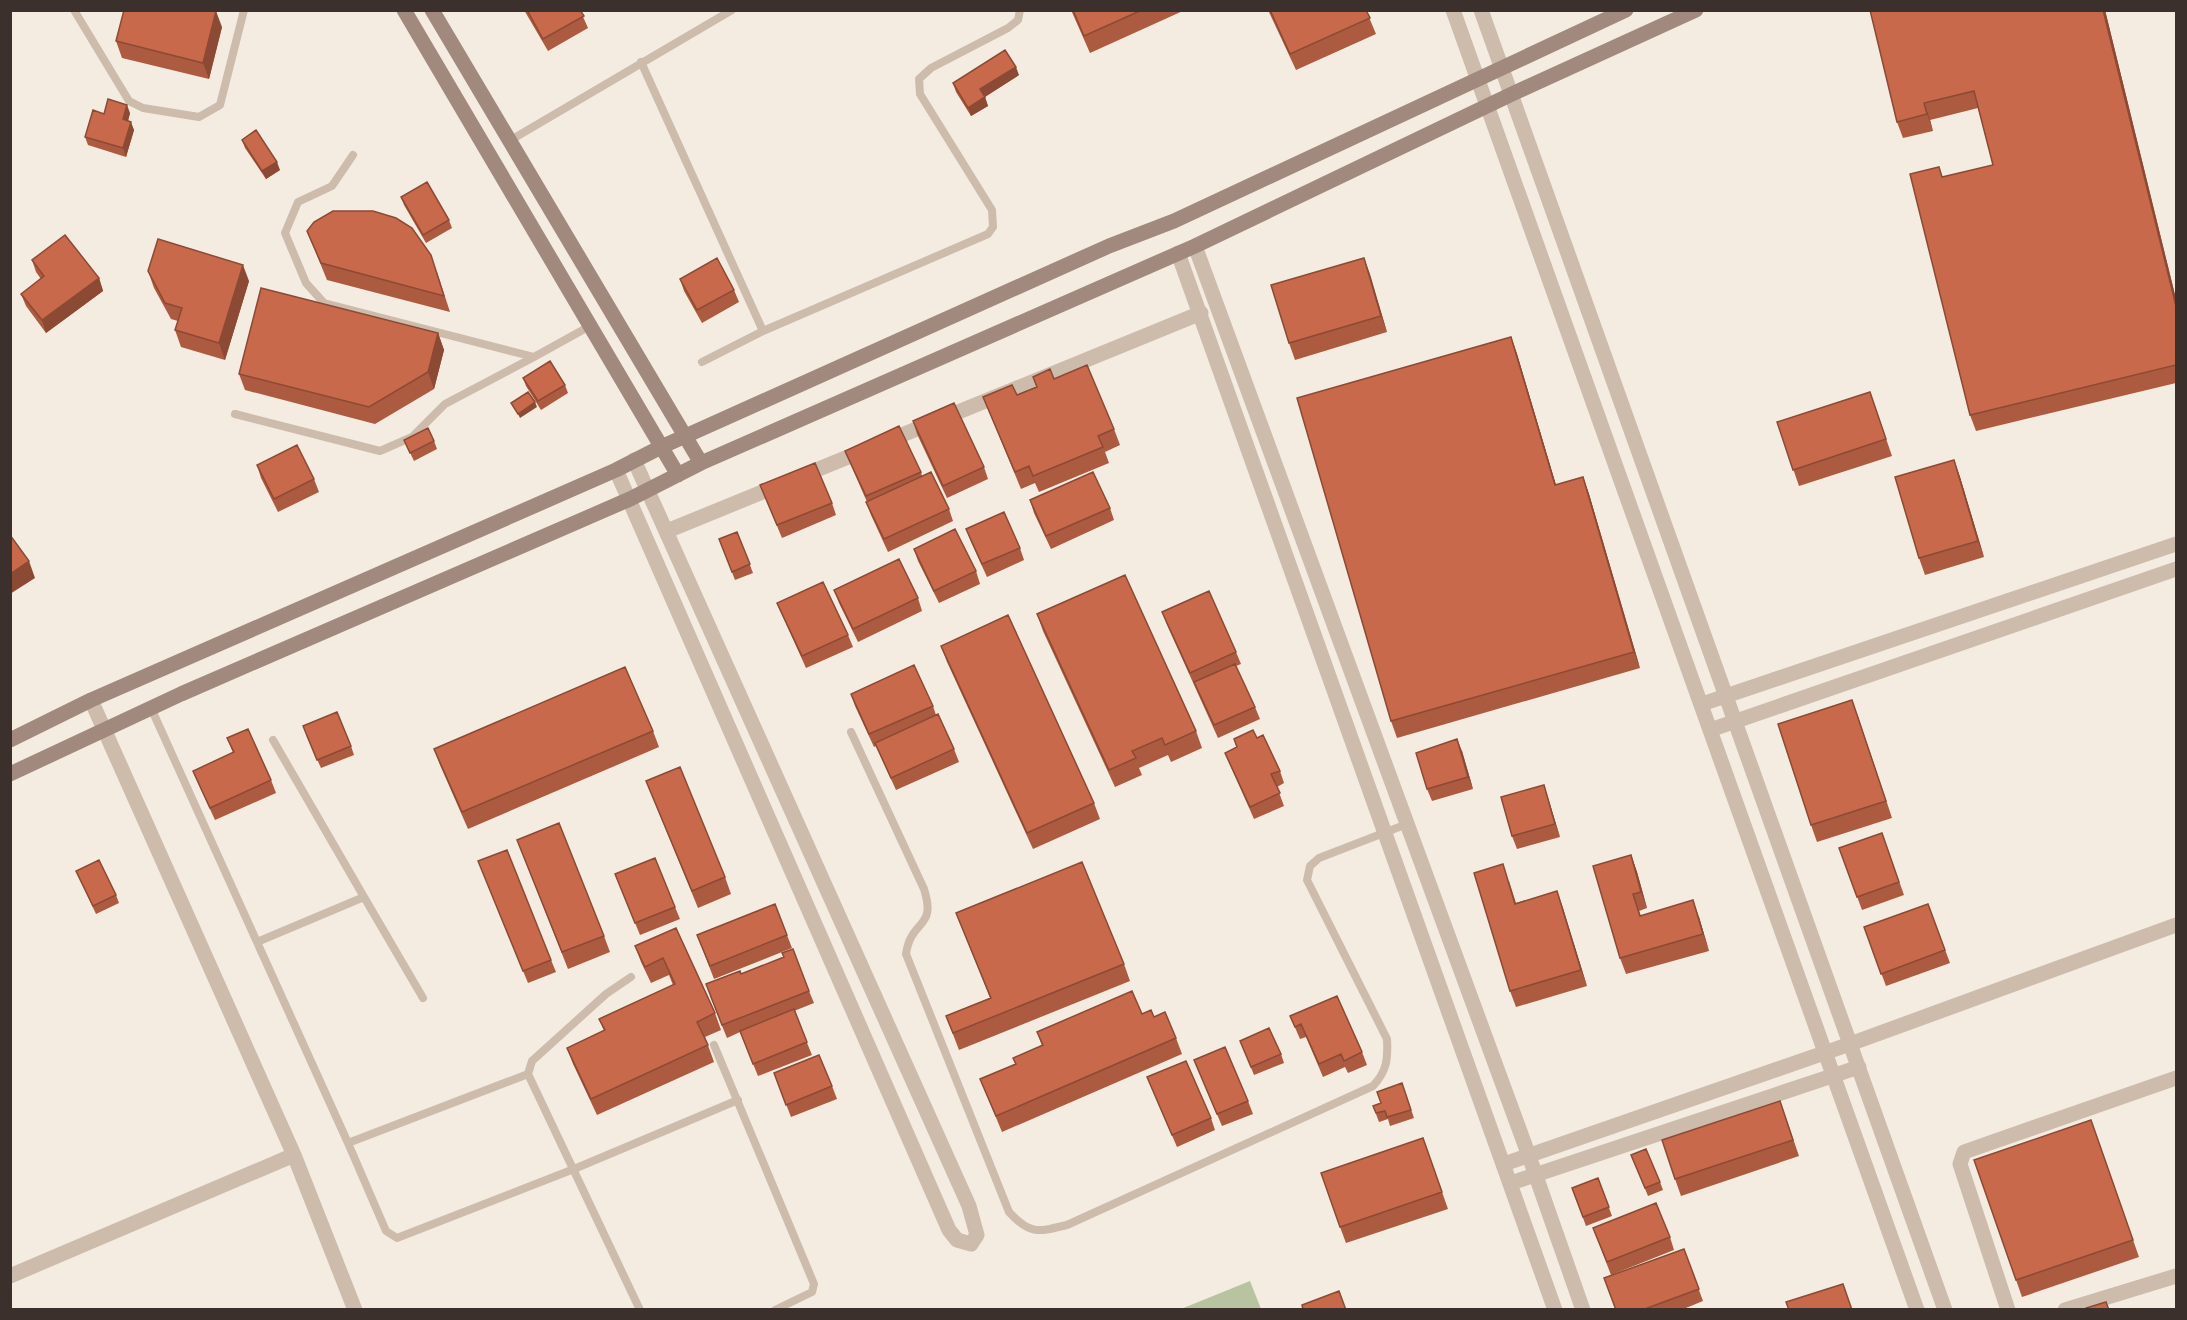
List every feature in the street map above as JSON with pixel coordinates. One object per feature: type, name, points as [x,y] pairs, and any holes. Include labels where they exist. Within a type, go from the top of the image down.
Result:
[{"type":"street","points":[[404,10],[678,475]]},
{"type":"street","points":[[432,10],[701,464]]},
{"type":"street","points":[[1453,10],[1917,1310]]},
{"type":"street","points":[[1481,10],[1946,1310]]},
{"type":"street","points":[[10,740],[91,700],[616,470],[685,436],[1109,246],[1174,221],[1476,78],[1626,10]]},
{"type":"street","points":[[10,774],[151,708],[630,499],[701,464],[1195,246],[1486,106],[1696,10]]},
{"type":"street","points":[[1195,246],[1536,1175],[1583,1310]]},
{"type":"street","points":[[1178,253],[1202,314],[1555,1310]]},
{"type":"street","points":[[667,531],[1202,314]]},
{"type":"street","points":[[616,470],[948,1230],[957,1240],[971,1244],[977,1235],[969,1206],[634,460]]},
{"type":"street","points":[[1702,704],[2176,544]]},
{"type":"street","points":[[1710,730],[2176,569]]},
{"type":"street","points":[[91,700],[294,1155],[355,1310]]},
{"type":"street","points":[[1504,1164],[1826,1053],[2176,925]]},
{"type":"street","points":[[1511,1183],[1859,1067]]},
{"type":"street","points":[[2008,1310],[1960,1164],[1964,1152],[2176,1078]]},
{"type":"street","points":[[10,1276],[294,1155]]},
{"type":"street","points":[[2065,1310],[2176,1276]]},
{"type":"lane","points":[[74,10],[129,101],[143,108],[199,117],[220,105],[244,10]]},
{"type":"lane","points":[[510,141],[732,10]]},
{"type":"lane","points":[[702,362],[763,331],[988,234],[993,227],[992,210],[920,94],[919,79],[931,68],[1008,28],[1017,20],[1020,10]]},
{"type":"lane","points":[[641,62],[763,331]]},
{"type":"lane","points":[[353,155],[332,186],[298,202],[289,219],[285,237],[314,294],[324,303],[534,357]]},
{"type":"lane","points":[[236,414],[380,451],[412,437],[445,404],[590,326]]},
{"type":"lane","points":[[151,708],[386,1230],[397,1238],[574,1169],[738,1100]]},
{"type":"lane","points":[[851,732],[924,889],[929,906],[928,917],[908,942],[906,954],[1009,1212],[1022,1227],[1038,1232],[1067,1225],[1373,1086],[1383,1075],[1388,1059],[1388,1040],[1307,880],[1310,866],[1319,858],[1407,824]]},
{"type":"lane","points":[[273,740],[423,998]]},
{"type":"lane","points":[[258,942],[364,897]]},
{"type":"lane","points":[[631,977],[606,994],[532,1061],[528,1074],[640,1310]]},
{"type":"lane","points":[[714,1045],[814,1284],[812,1292],[775,1310]]},
{"type":"lane","points":[[348,1143],[528,1074]]},
{"type":"green space","points":[[1250,1281],[1261,1309],[1181,1309]]},
{"type":"building","points":[[124,10],[216,11],[203,63],[116,41]]},
{"type":"building","points":[[527,10],[580,10],[584,16],[543,39]]},
{"type":"building","points":[[1073,10],[1142,10],[1084,36]]},
{"type":"building","points":[[1270,10],[1366,10],[1370,18],[1290,54]]},
{"type":"building","points":[[1870,10],[2103,10],[2176,306],[2176,365],[1970,415],[1910,174],[1939,167],[1942,177],[1993,165],[1974,91],[1924,103],[1927,114],[1897,122]]},
{"type":"building","points":[[1005,50],[1016,67],[980,89],[985,97],[968,108],[953,83]]},
{"type":"building","points":[[108,99],[127,105],[123,119],[131,122],[123,148],[85,137],[93,110],[104,114]]},
{"type":"building","points":[[256,130],[277,162],[262,171],[242,140]]},
{"type":"building","points":[[427,182],[449,220],[423,235],[401,197]]},
{"type":"building","points":[[333,211],[373,211],[396,218],[412,228],[431,255],[444,296],[321,263],[307,231],[314,222]]},
{"type":"building","points":[[65,235],[99,278],[42,320],[21,294],[44,276],[32,260]]},
{"type":"building","points":[[158,239],[243,265],[219,343],[175,330],[182,308],[165,303],[148,271]]},
{"type":"building","points":[[717,258],[734,290],[697,310],[680,279]]},
{"type":"building","points":[[1364,258],[1381,316],[1289,343],[1271,285]]},
{"type":"building","points":[[261,288],[438,333],[428,372],[369,407],[239,374]]},
{"type":"building","points":[[1511,337],[1555,485],[1583,477],[1634,652],[1391,721],[1297,398]]},
{"type":"building","points":[[550,361],[565,385],[538,401],[523,378]]},
{"type":"building","points":[[1087,365],[1114,429],[1098,436],[1103,447],[1033,476],[1029,466],[1015,472],[983,397],[1012,385],[1017,395],[1037,387],[1033,377],[1050,369],[1054,379]]},
{"type":"building","points":[[528,392],[535,402],[518,414],[511,403]]},
{"type":"building","points":[[1870,392],[1886,439],[1793,470],[1777,422]]},
{"type":"building","points":[[954,403],[984,467],[943,486],[913,421]]},
{"type":"building","points":[[899,426],[921,472],[866,496],[845,451]]},
{"type":"building","points":[[428,428],[434,441],[410,453],[404,440]]},
{"type":"building","points":[[297,445],[314,479],[274,499],[257,465]]},
{"type":"building","points":[[1954,460],[1978,541],[1919,558],[1895,477]]},
{"type":"building","points":[[815,463],[832,503],[777,525],[760,485]]},
{"type":"building","points":[[931,472],[949,509],[884,539],[866,502]]},
{"type":"building","points":[[1093,472],[1110,508],[1046,536],[1030,500]]},
{"type":"building","points":[[1004,512],[1020,548],[982,564],[966,529]]},
{"type":"building","points":[[955,529],[976,571],[934,591],[914,549]]},
{"type":"building","points":[[737,532],[750,564],[732,572],[719,539]]},
{"type":"building","points":[[10,535],[29,561],[10,574]]},
{"type":"building","points":[[899,559],[918,598],[853,629],[834,590]]},
{"type":"building","points":[[1125,575],[1196,731],[1165,745],[1162,738],[1132,751],[1136,758],[1109,770],[1037,614]]},
{"type":"building","points":[[823,582],[848,635],[802,656],[777,603]]},
{"type":"building","points":[[1209,591],[1236,652],[1190,673],[1162,612]]},
{"type":"building","points":[[1008,615],[1094,803],[1027,833],[941,646]]},
{"type":"building","points":[[1235,664],[1255,707],[1214,725],[1194,682]]},
{"type":"building","points":[[914,665],[933,706],[869,734],[851,694]]},
{"type":"building","points":[[625,667],[653,731],[462,812],[434,749]]},
{"type":"building","points":[[1852,700],[1886,801],[1811,825],[1778,724]]},
{"type":"building","points":[[337,712],[351,746],[317,760],[303,726]]},
{"type":"building","points":[[938,714],[954,749],[891,778],[875,743]]},
{"type":"building","points":[[248,729],[271,780],[210,808],[193,771],[234,752],[227,738]]},
{"type":"building","points":[[1253,730],[1257,738],[1263,735],[1280,771],[1271,774],[1280,793],[1250,807],[1225,753],[1237,747],[1234,739]]},
{"type":"building","points":[[1457,739],[1468,777],[1427,789],[1416,753]]},
{"type":"building","points":[[680,767],[725,877],[692,891],[646,781]]},
{"type":"building","points":[[1544,785],[1555,824],[1512,836],[1501,797]]},
{"type":"building","points":[[559,823],[604,936],[562,952],[517,840]]},
{"type":"building","points":[[1882,833],[1899,882],[1857,897],[1839,848]]},
{"type":"building","points":[[507,850],[551,960],[523,971],[478,861]]},
{"type":"building","points":[[1631,855],[1641,892],[1633,894],[1640,916],[1693,900],[1703,934],[1620,958],[1593,866]]},
{"type":"building","points":[[655,858],[675,907],[635,923],[615,874]]},
{"type":"building","points":[[99,860],[116,895],[93,906],[76,871]]},
{"type":"building","points":[[1082,862],[1124,964],[953,1033],[946,1016],[991,998],[956,913]]},
{"type":"building","points":[[1503,864],[1515,904],[1557,891],[1581,970],[1510,991],[1474,873]]},
{"type":"building","points":[[775,904],[787,935],[710,966],[697,935]]},
{"type":"building","points":[[1928,904],[1945,950],[1881,974],[1864,927]]},
{"type":"building","points":[[676,928],[715,1013],[697,1022],[708,1045],[591,1099],[567,1048],[605,1030],[599,1019],[675,984],[663,958],[645,967],[635,946]]},
{"type":"building","points":[[793,949],[809,991],[722,1025],[706,984],[740,971],[741,974],[784,957],[782,953]]},
{"type":"building","points":[[1132,991],[1142,1014],[1151,1010],[1154,1017],[1165,1012],[1176,1038],[996,1116],[980,1079],[1016,1064],[1013,1058],[1043,1045],[1037,1032]]},
{"type":"building","points":[[1337,996],[1362,1052],[1344,1061],[1341,1054],[1319,1064],[1301,1024],[1295,1027],[1290,1016]]},
{"type":"building","points":[[794,1009],[807,1042],[753,1064],[740,1031]]},
{"type":"building","points":[[1269,1028],[1281,1054],[1251,1067],[1240,1041]]},
{"type":"building","points":[[1225,1047],[1248,1101],[1217,1114],[1194,1060]]},
{"type":"building","points":[[819,1055],[832,1086],[786,1105],[774,1073]]},
{"type":"building","points":[[1186,1061],[1211,1118],[1172,1135],[1147,1077]]},
{"type":"building","points":[[1402,1083],[1411,1110],[1387,1117],[1385,1111],[1376,1113],[1373,1106],[1381,1103],[1377,1092]]},
{"type":"building","points":[[1780,1101],[1793,1140],[1675,1179],[1662,1140]]},
{"type":"building","points":[[2091,1120],[2133,1240],[2016,1280],[1974,1160]]},
{"type":"building","points":[[1423,1138],[1442,1192],[1340,1227],[1321,1173]]},
{"type":"building","points":[[1646,1149],[1660,1182],[1645,1188],[1631,1155]]},
{"type":"building","points":[[1598,1178],[1609,1207],[1583,1217],[1572,1188]]},
{"type":"building","points":[[1656,1203],[1670,1237],[1607,1262],[1593,1228]]},
{"type":"building","points":[[1684,1249],[1699,1289],[1642,1310],[1616,1310],[1604,1278]]},
{"type":"building","points":[[1843,1284],[1852,1310],[1789,1310],[1786,1302]]},
{"type":"building","points":[[1339,1291],[1346,1310],[1303,1310],[1302,1305]]},
{"type":"building","points":[[2106,1302],[2109,1310],[2086,1310],[2086,1308]]}]
